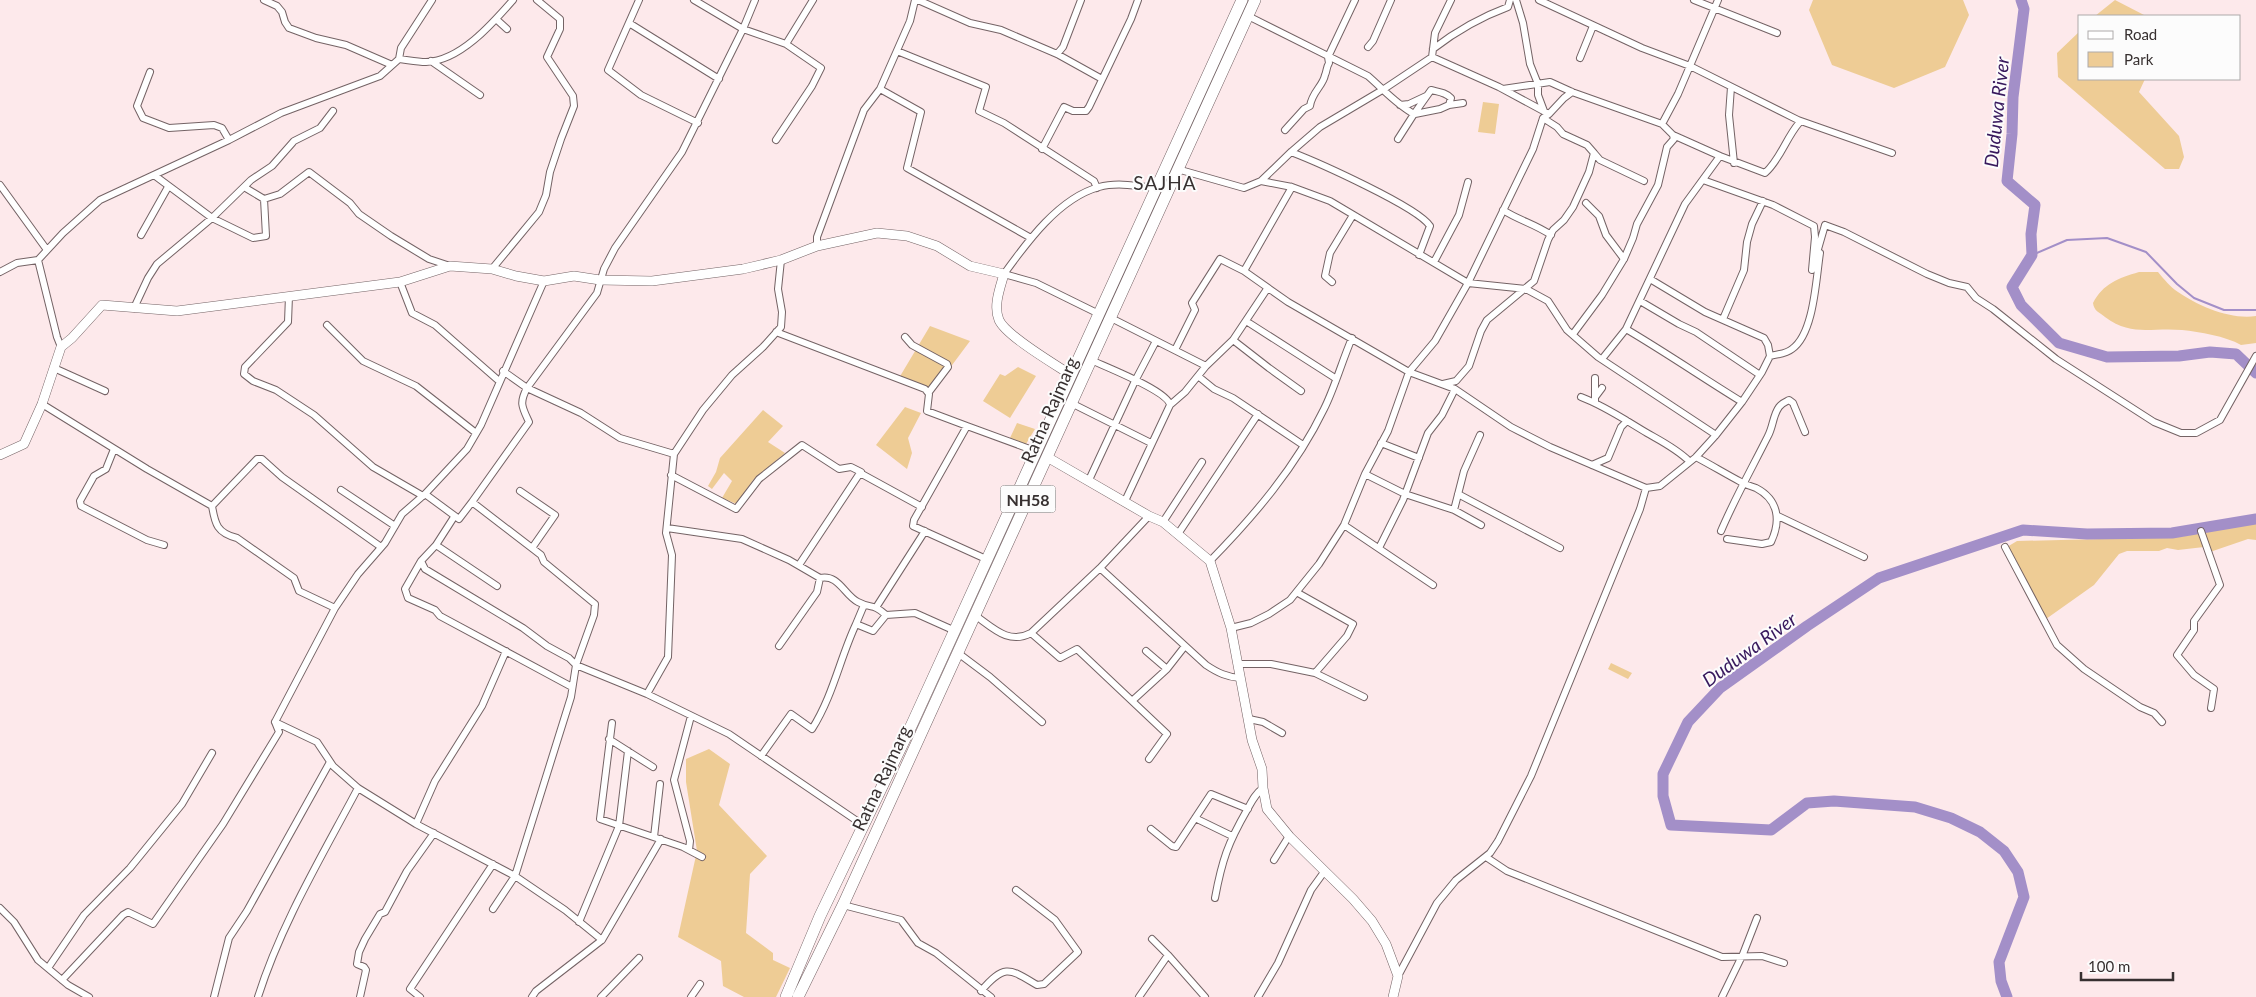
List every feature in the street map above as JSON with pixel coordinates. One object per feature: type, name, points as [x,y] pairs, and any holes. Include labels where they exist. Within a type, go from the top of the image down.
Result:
[{"type":"highway","name":"Ratna Rajmarg","points":[[800,997],[976,616],[1042,455],[1071,375],[1242,0]]},
{"type":"highway","name":"Ratna Rajmarg","points":[[786,997],[986,559],[1071,403],[1255,0]]},
{"type":"street","points":[[264,0],[277,6],[282,12],[289,28],[316,38],[346,45],[392,65]]},
{"type":"street","points":[[0,272],[17,263],[38,260],[63,232],[100,200],[281,113],[380,76],[399,59],[401,48],[431,0]]},
{"type":"street","points":[[492,269],[539,212],[546,195],[550,172],[574,106],[573,96],[547,57],[560,29],[560,19],[537,0]]},
{"type":"street","points":[[639,0],[608,70],[641,95],[698,123]]},
{"type":"street","points":[[694,0],[743,29],[786,44],[821,68],[812,86],[776,140]]},
{"type":"street","points":[[289,296],[288,322],[245,366],[244,374],[253,381],[276,390],[314,415],[373,467],[424,495],[458,519],[529,422],[521,400],[527,388],[597,293],[600,280],[615,248],[682,152],[698,123],[755,0]]},
{"type":"street","points":[[786,44],[813,0]]},
{"type":"street","points":[[816,246],[817,237],[864,110],[880,89],[910,21],[916,0],[970,23],[1002,30],[1057,54],[1102,79]]},
{"type":"street","points":[[1057,54],[1063,47],[1081,0]]},
{"type":"street","points":[[1042,148],[1064,108],[1073,111],[1086,111],[1132,20],[1138,0]]},
{"type":"street","points":[[1285,130],[1304,109],[1310,106],[1311,98],[1326,76],[1326,69],[1329,63],[1328,57],[1355,0]]},
{"type":"street","points":[[1368,47],[1373,41],[1391,0]]},
{"type":"street","points":[[1177,169],[1244,188],[1262,181],[1290,152],[1320,127],[1384,89],[1432,57],[1435,33],[1451,0]]},
{"type":"street","points":[[1433,50],[1449,37],[1480,18],[1508,6],[1510,0]]},
{"type":"street","points":[[1516,0],[1523,22],[1530,64],[1538,84],[1538,95],[1547,112]]},
{"type":"street","points":[[1539,0],[1593,26],[1690,66],[1798,120],[1892,153]]},
{"type":"street","points":[[1694,0],[1777,32]]},
{"type":"street","points":[[1662,124],[1690,66],[1718,0]]},
{"type":"street","points":[[399,59],[431,61],[452,56],[496,19],[509,2]]},
{"type":"street","points":[[1248,16],[1368,76],[1400,105],[1414,114],[1463,103]]},
{"type":"street","points":[[496,19],[507,29]]},
{"type":"street","points":[[629,23],[719,79]]},
{"type":"street","points":[[1580,58],[1593,26]]},
{"type":"street","points":[[897,51],[986,87],[978,111],[1004,123],[1094,181],[1097,188]]},
{"type":"street","points":[[1432,57],[1503,89],[1547,112]]},
{"type":"street","points":[[431,61],[480,95]]},
{"type":"street","points":[[150,72],[137,106],[143,118],[157,125],[169,128],[214,125],[222,128],[228,140]]},
{"type":"street","points":[[1503,89],[1550,82],[1572,92],[1662,124],[1673,135],[1734,163],[1765,173],[1770,169],[1789,135],[1799,123],[1798,120]]},
{"type":"street","points":[[1731,87],[1729,114],[1734,163]]},
{"type":"street","points":[[880,89],[921,112],[907,168],[1031,238]]},
{"type":"street","points":[[1398,139],[1431,90],[1444,92],[1451,98],[1449,105]]},
{"type":"street","points":[[1231,628],[1251,623],[1269,614],[1298,593],[1344,525],[1365,474],[1388,431],[1409,372],[1435,341],[1468,283],[1533,149],[1543,118],[1547,112],[1572,92]]},
{"type":"street","points":[[1400,105],[1409,104],[1426,96]]},
{"type":"street","points":[[134,308],[157,264],[212,218],[244,187],[272,166],[294,141],[320,128],[333,111]]},
{"type":"street","points":[[1543,118],[1557,127],[1563,134],[1587,145],[1600,160],[1644,181]]},
{"type":"street","points":[[1573,334],[1602,295],[1624,259],[1637,224],[1658,185],[1667,147],[1674,140],[1673,135]]},
{"type":"street","points":[[1290,152],[1390,199],[1425,218],[1430,226],[1420,255]]},
{"type":"street","points":[[1443,384],[1456,381],[1469,366],[1477,339],[1487,320],[1534,281],[1551,235],[1573,206],[1583,181],[1589,172],[1594,153]]},
{"type":"street","points":[[1602,359],[1626,329],[1685,204],[1720,156]]},
{"type":"street","points":[[264,200],[280,194],[309,172],[350,203],[359,214],[429,259],[450,266],[492,269],[544,281],[574,276],[600,280],[652,281],[743,269],[782,260],[816,246],[877,232],[907,236],[937,246],[970,266],[1036,283],[1099,314]]},
{"type":"street","points":[[154,175],[212,218],[253,238],[266,236],[264,200]]},
{"type":"street","points":[[1703,180],[1785,210],[1814,226],[1812,270],[1825,225]]},
{"type":"street","points":[[1262,181],[1292,187],[1330,201],[1468,283],[1526,289],[1548,301],[1567,330],[1602,359],[1716,435]]},
{"type":"street","points":[[1434,262],[1459,215],[1468,182]]},
{"type":"street","points":[[0,185],[47,250]]},
{"type":"street","points":[[1071,375],[1023,344],[999,321],[997,300],[1004,274],[1031,238],[1078,196],[1097,188],[1131,185],[1156,188]]},
{"type":"street","points":[[141,235],[168,187]]},
{"type":"street","points":[[244,187],[264,200]]},
{"type":"street","points":[[1244,271],[1292,187]]},
{"type":"street","points":[[1724,320],[1744,270],[1747,242],[1762,201]]},
{"type":"street","points":[[1586,203],[1599,216],[1606,235],[1624,259]]},
{"type":"street","points":[[1503,210],[1515,218],[1537,226],[1551,235]]},
{"type":"street","points":[[1332,282],[1325,276],[1330,253],[1352,215]]},
{"type":"street","points":[[1770,356],[1786,353],[1793,349],[1807,331],[1825,225]]},
{"type":"street","points":[[1825,225],[1844,232],[1927,274],[1967,287],[1976,298],[1994,309],[2056,359],[2154,422],[2181,433],[2196,433],[2220,420],[2256,356]]},
{"type":"street","points":[[1175,350],[1195,310],[1192,303],[1220,259],[1244,271],[1267,289],[1409,372],[1455,389],[1511,427],[1646,488],[1660,486],[1696,456],[1716,435],[1742,402],[1770,356],[1768,345],[1764,338],[1705,312],[1650,278]]},
{"type":"street","points":[[38,260],[57,337],[62,347]]},
{"type":"street","points":[[647,694],[668,657],[672,555],[667,528],[674,454],[703,410],[732,375],[781,327],[782,312],[778,289],[782,260]]},
{"type":"street","points":[[0,455],[24,444],[42,404],[62,347],[102,305],[177,311],[400,282],[450,266]]},
{"type":"street","points":[[274,722],[335,608],[358,574],[382,547],[402,514],[424,495],[467,450],[544,281]]},
{"type":"street","points":[[400,282],[412,313],[435,324],[499,382]]},
{"type":"street","points":[[1125,501],[1170,405],[1185,392],[1206,366],[1233,340],[1267,289]]},
{"type":"street","points":[[1640,301],[1678,324],[1696,332],[1760,375]]},
{"type":"street","points":[[1111,318],[1206,366]]},
{"type":"street","points":[[1246,321],[1335,378]]},
{"type":"street","points":[[327,325],[363,361],[416,386],[476,433]]},
{"type":"street","points":[[1626,329],[1667,353],[1690,371],[1742,402]]},
{"type":"street","points":[[776,332],[929,392]]},
{"type":"street","points":[[905,336],[912,344],[947,364],[948,367],[929,392],[927,411],[1042,455],[1089,480],[1149,516],[1163,522],[1210,561],[1231,628],[1250,719],[1252,740],[1262,769],[1263,788],[1268,809],[1289,836],[1353,899],[1372,921],[1386,944],[1398,976]]},
{"type":"street","points":[[1210,561],[1247,523],[1278,484],[1324,409],[1352,338]]},
{"type":"street","points":[[1233,340],[1268,368],[1302,391]]},
{"type":"street","points":[[1089,480],[1135,381],[1156,341]]},
{"type":"street","points":[[1091,360],[1166,398],[1170,405]]},
{"type":"street","points":[[54,368],[105,391]]},
{"type":"street","points":[[504,371],[527,388],[580,413],[620,438],[674,454]]},
{"type":"street","points":[[1198,376],[1214,389],[1233,398],[1303,444]]},
{"type":"street","points":[[1595,378],[1595,399]]},
{"type":"street","points":[[1595,399],[1602,388]]},
{"type":"street","points":[[1378,548],[1406,494],[1428,433],[1442,415],[1455,389]]},
{"type":"street","points":[[1581,397],[1595,399],[1682,454],[1689,461]]},
{"type":"street","points":[[1721,531],[1771,431],[1778,408],[1783,402],[1789,400],[1793,403],[1805,432]]},
{"type":"street","points":[[1071,403],[1152,443]]},
{"type":"street","points":[[42,404],[114,449],[212,506],[216,525],[226,535],[237,538],[294,578],[299,591],[335,608]]},
{"type":"street","points":[[1178,534],[1258,414]]},
{"type":"street","points":[[1592,465],[1608,458],[1621,427],[1627,421]]},
{"type":"street","points":[[967,426],[914,520],[913,526],[986,559]]},
{"type":"street","points":[[1454,510],[1464,471],[1480,435]]},
{"type":"street","points":[[1381,443],[1419,458]]},
{"type":"street","points":[[671,475],[736,509],[759,479],[802,446],[838,469],[851,466],[922,506]]},
{"type":"street","points":[[114,449],[106,470],[94,476],[80,501],[81,506],[147,540],[164,546]]},
{"type":"street","points":[[1696,456],[1743,484],[1757,489],[1767,497],[1778,516],[1778,525],[1771,542],[1762,544],[1727,539]]},
{"type":"street","points":[[212,506],[257,459],[262,458],[282,477],[382,547]]},
{"type":"street","points":[[1163,522],[1202,462]]},
{"type":"street","points":[[799,565],[861,472]]},
{"type":"street","points":[[1365,474],[1406,494],[1454,510],[1481,525]]},
{"type":"street","points":[[1393,997],[1398,976],[1438,904],[1456,880],[1486,857],[1498,841],[1531,776],[1640,509],[1646,488]]},
{"type":"street","points":[[341,490],[395,526]]},
{"type":"street","points":[[520,491],[555,515],[532,548]]},
{"type":"street","points":[[1458,494],[1560,548]]},
{"type":"street","points":[[472,502],[541,555],[544,562],[594,604],[594,615],[576,666],[572,687],[515,876],[493,910]]},
{"type":"street","points":[[454,516],[436,545],[420,561],[405,589],[408,598],[435,610],[440,616],[572,687]]},
{"type":"street","points":[[976,616],[1008,638],[1023,638],[1031,633],[1100,568],[1149,516]]},
{"type":"street","points":[[1778,516],[1864,557]]},
{"type":"street","points":[[1344,525],[1433,585]]},
{"type":"street","points":[[667,528],[742,539],[799,565],[820,578],[827,577],[837,582],[856,601],[877,606],[886,615]]},
{"type":"street","points":[[877,606],[925,531]]},
{"type":"street","points":[[2201,531],[2220,585],[2194,620],[2194,630],[2176,655],[2194,675],[2214,689],[2211,708]]},
{"type":"street","points":[[436,545],[497,586]]},
{"type":"street","points":[[2005,547],[2057,645],[2084,669],[2140,706],[2154,713],[2162,722]]},
{"type":"street","points":[[420,561],[425,569],[523,628],[546,646],[569,658],[576,666],[647,694],[730,734],[863,825]]},
{"type":"street","points":[[1100,568],[1185,646],[1218,673],[1240,678]]},
{"type":"street","points":[[779,646],[817,592],[820,578]]},
{"type":"street","points":[[1298,593],[1353,624],[1347,636],[1315,673]]},
{"type":"street","points":[[761,756],[791,714],[812,729],[823,712],[847,643],[864,604]]},
{"type":"street","points":[[856,624],[873,631],[886,615],[919,613],[953,630]]},
{"type":"street","points":[[1031,633],[1060,658],[1077,649],[1168,734],[1149,759]]},
{"type":"street","points":[[1132,701],[1167,669],[1185,646]]},
{"type":"street","points":[[416,824],[435,781],[482,706],[506,651]]},
{"type":"street","points":[[1146,651],[1167,669]]},
{"type":"street","points":[[958,653],[990,677],[1042,722]]},
{"type":"street","points":[[1238,664],[1271,664],[1315,673],[1364,697]]},
{"type":"street","points":[[689,850],[690,842],[674,780],[691,716]]},
{"type":"street","points":[[1250,719],[1263,722],[1282,732]]},
{"type":"street","points":[[274,722],[317,742],[330,762],[358,788],[416,824],[515,876],[602,940]]},
{"type":"street","points":[[62,980],[123,915],[128,912],[153,924],[223,824],[279,732],[274,722]]},
{"type":"street","points":[[612,723],[600,819],[658,838],[689,850],[702,858]]},
{"type":"street","points":[[609,739],[653,767]]},
{"type":"street","points":[[579,922],[619,826],[628,751]]},
{"type":"street","points":[[48,968],[84,915],[130,868],[182,804],[212,753]]},
{"type":"street","points":[[214,997],[229,938],[247,911],[330,762]]},
{"type":"street","points":[[532,997],[536,991],[602,940],[658,838],[660,784]]},
{"type":"street","points":[[258,997],[269,965],[293,914],[358,788]]},
{"type":"street","points":[[1215,898],[1221,864],[1232,836],[1255,794],[1263,788]]},
{"type":"street","points":[[1151,829],[1172,846],[1176,847],[1211,794],[1248,809]]},
{"type":"street","points":[[1195,818],[1232,836]]},
{"type":"street","points":[[360,997],[366,970],[357,964],[359,952],[380,914],[385,912],[407,871],[434,834]]},
{"type":"street","points":[[1274,860],[1289,836]]},
{"type":"street","points":[[1486,857],[1507,871],[1722,957],[1762,956],[1784,963]]},
{"type":"street","points":[[420,997],[410,989],[493,864]]},
{"type":"street","points":[[1258,997],[1282,954],[1311,890],[1324,872]]},
{"type":"street","points":[[981,990],[1004,971],[1012,970],[1038,985],[1044,984],[1078,952],[1055,920],[1016,890]]},
{"type":"street","points":[[843,905],[901,920],[918,943],[936,953],[991,997]]},
{"type":"street","points":[[0,908],[14,922],[38,960],[62,980],[89,997]]},
{"type":"street","points":[[1722,997],[1742,956],[1757,918]]},
{"type":"street","points":[[1152,939],[1205,997]]},
{"type":"street","points":[[1140,997],[1168,955]]},
{"type":"street","points":[[601,997],[639,958]]},
{"type":"street","points":[[691,997],[700,984]]},
{"type":"green space","points":[[1813,0],[1963,0],[1969,15],[1945,67],[1894,88],[1832,65],[1809,10]]},
{"type":"green space","points":[[2115,0],[2144,15],[2096,15]]},
{"type":"green space","points":[[2078,33],[2078,80],[2145,80],[2139,92],[2179,136],[2184,157],[2179,169],[2165,169],[2058,77],[2057,53]]},
{"type":"green space","points":[[1483,102],[1499,104],[1495,134],[1478,132]]},
{"type":"green space","points":[[2139,272],[2158,272],[2178,292],[2215,311],[2236,316],[2256,316],[2256,343],[2241,345],[2220,337],[2182,330],[2133,329],[2115,323],[2096,310],[2093,303],[2106,286],[2118,279]]},
{"type":"green space","points":[[930,326],[970,341],[932,392],[899,378]]},
{"type":"green space","points":[[1018,367],[1036,376],[1010,418],[983,401],[1000,374],[1005,376]]},
{"type":"green space","points":[[905,407],[921,413],[908,438],[912,453],[907,469],[876,445]]},
{"type":"green space","points":[[763,410],[783,426],[768,442],[785,453],[753,480],[737,504],[722,498],[732,481],[724,473],[712,489],[708,486],[716,472],[720,458]]},
{"type":"green space","points":[[1017,423],[1035,429],[1026,444],[1010,438]]},
{"type":"green space","points":[[2256,519],[2256,540],[2248,539],[2210,552],[2204,533]]},
{"type":"green space","points":[[2201,533],[2204,547],[2178,550],[2167,548],[2159,551],[2127,551],[2119,554],[2094,585],[2046,619],[2007,547],[2017,541],[2179,537]]},
{"type":"green space","points":[[1611,663],[1632,673],[1628,679],[1608,669]]},
{"type":"green space","points":[[709,749],[730,764],[719,805],[767,856],[750,874],[746,933],[773,953],[773,960],[790,968],[776,997],[744,997],[723,986],[721,961],[678,937],[697,851],[686,782],[686,759]]},
{"type":"waterway","name":"Duduwa River","points":[[2021,0],[2024,9],[2013,97],[2012,134],[2007,181],[2035,205],[2031,234],[2032,255],[2012,287],[2021,305],[2059,343],[2107,357],[2179,356],[2210,352],[2236,354],[2256,373]]},
{"type":"waterway","points":[[2032,255],[2067,240],[2107,238],[2146,252],[2177,284],[2194,298],[2224,310],[2256,310]]},
{"type":"waterway","name":"Duduwa River","points":[[2007,997],[2001,981],[1999,962],[2024,897],[2018,872],[2004,851],[1980,832],[1951,818],[1915,807],[1834,801],[1807,803],[1771,830],[1671,825],[1663,796],[1663,774],[1688,722],[1720,688],[1879,578],[2023,530],[2087,534],[2172,533],[2256,519]]},
{"type":"district","name":"SAJHA","points":[[1165,182]]}]
